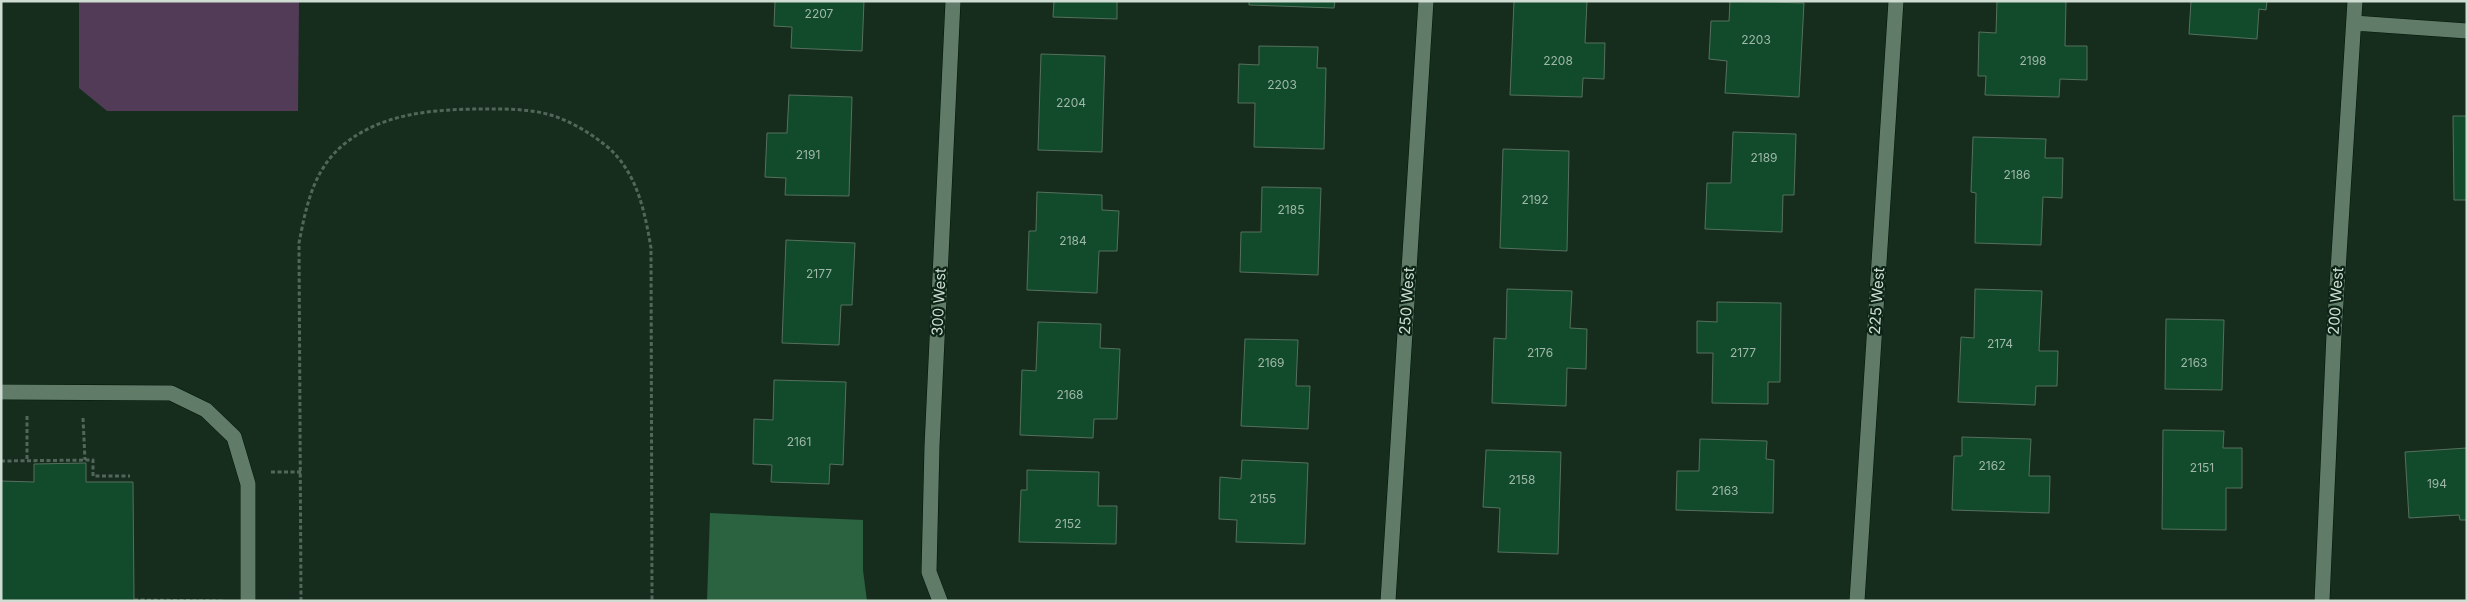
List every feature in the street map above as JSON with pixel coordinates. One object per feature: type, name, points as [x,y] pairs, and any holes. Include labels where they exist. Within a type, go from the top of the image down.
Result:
[{"type":"street","name":"300 West","points":[[940,601],[929,572],[932,446],[953,1]]},
{"type":"street","name":"250 West","points":[[1388,601],[1426,1]]},
{"type":"street","name":"225 West","points":[[1857,601],[1896,1]]},
{"type":"street","name":"200 West","points":[[2322,601],[2334,334],[2355,1]]},
{"type":"street","points":[[2354,23],[2467,31]]},
{"type":"street","points":[[1,392],[171,393],[206,410],[234,437],[248,484],[248,601]]},
{"type":"path","points":[[301,601],[299,242],[307,200],[321,171],[342,145],[373,126],[407,114],[430,110],[514,108],[548,114],[581,130],[612,152],[629,176],[643,203],[651,248],[652,601]]},
{"type":"path","points":[[28,411],[28,461]]},
{"type":"path","points":[[83,411],[85,460]]},
{"type":"path","points":[[1,461],[93,460],[94,476],[130,476]]},
{"type":"path","points":[[263,472],[301,472]]},
{"type":"path","points":[[134,600],[231,601]]},
{"type":"shaded area","points":[[79,1],[299,1],[298,111],[107,111],[79,88]]},
{"type":"shaded area","points":[[710,513],[863,520],[863,570],[867,601],[707,601]]},
{"type":"building","points":[[775,1],[864,1],[862,51],[791,48],[792,27],[774,26]]},
{"type":"building","points":[[1054,1],[1117,1],[1117,19],[1053,17]]},
{"type":"building","points":[[1249,1],[1335,1],[1334,8],[1249,5]]},
{"type":"building","points":[[1514,1],[1587,1],[1585,43],[1605,43],[1604,79],[1583,78],[1582,97],[1510,95]]},
{"type":"building","points":[[1730,1],[1804,3],[1799,97],[1725,93],[1727,61],[1709,59],[1711,21],[1729,21]]},
{"type":"building","points":[[1997,1],[2066,1],[2065,46],[2087,46],[2087,80],[2060,79],[2059,97],[1985,95],[1986,76],[1978,76],[1979,32],[1996,33]]},
{"type":"building","points":[[2191,1],[2267,1],[2266,10],[2259,9],[2257,39],[2189,34]]},
{"type":"building","points":[[1259,46],[1318,47],[1317,68],[1326,68],[1324,149],[1254,147],[1255,103],[1238,103],[1239,64],[1259,65]]},
{"type":"building","points":[[1041,54],[1105,56],[1102,152],[1038,150]]},
{"type":"building","points":[[789,95],[852,97],[849,196],[785,195],[786,178],[765,177],[767,133],[787,133]]},
{"type":"building","points":[[2453,116],[2467,116],[2467,200],[2454,200]]},
{"type":"building","points":[[1733,132],[1796,134],[1794,195],[1783,195],[1782,232],[1705,229],[1707,183],[1731,183]]},
{"type":"building","points":[[1973,137],[2046,139],[2045,158],[2063,158],[2062,198],[2043,197],[2041,245],[1975,243],[1976,193],[1971,192]]},
{"type":"building","points":[[1503,149],[1569,151],[1567,251],[1500,248]]},
{"type":"building","points":[[1262,187],[1321,188],[1318,275],[1240,272],[1241,232],[1261,232]]},
{"type":"building","points":[[1037,192],[1102,195],[1102,210],[1119,211],[1117,251],[1099,251],[1097,293],[1027,290],[1029,231],[1036,231]]},
{"type":"building","points":[[786,240],[855,243],[852,305],[841,305],[839,345],[782,343]]},
{"type":"building","points":[[1507,289],[1572,291],[1570,328],[1587,329],[1586,369],[1567,368],[1566,406],[1492,403],[1494,338],[1506,339]]},
{"type":"building","points":[[1975,289],[2042,291],[2039,351],[2058,351],[2057,386],[2036,386],[2035,405],[1958,402],[1961,337],[1974,338]]},
{"type":"building","points":[[1717,302],[1781,303],[1780,382],[1768,382],[1768,404],[1712,403],[1713,353],[1697,353],[1697,321],[1717,322]]},
{"type":"building","points":[[2166,319],[2224,320],[2222,390],[2165,389]]},
{"type":"building","points":[[1038,322],[1101,324],[1100,348],[1120,349],[1117,419],[1094,419],[1093,438],[1020,435],[1022,370],[1036,371]]},
{"type":"building","points":[[1245,339],[1298,340],[1296,386],[1310,386],[1308,429],[1241,426]]},
{"type":"building","points":[[774,380],[846,382],[843,465],[830,464],[829,484],[771,482],[772,465],[753,464],[754,419],[773,420]]},
{"type":"building","points":[[2163,430],[2224,431],[2223,448],[2242,448],[2242,488],[2226,488],[2226,530],[2162,529]]},
{"type":"building","points":[[1962,437],[2031,439],[2029,476],[2050,476],[2049,513],[1952,510],[1954,456],[1962,456]]},
{"type":"building","points":[[1700,439],[1767,441],[1766,459],[1774,460],[1773,513],[1676,510],[1677,471],[1699,471]]},
{"type":"building","points":[[2467,448],[2467,520],[2460,520],[2459,515],[2409,518],[2405,452]]},
{"type":"building","points":[[1486,450],[1561,452],[1558,554],[1498,552],[1500,508],[1483,507]]},
{"type":"building","points":[[1242,460],[1308,463],[1305,544],[1236,542],[1237,520],[1219,519],[1220,477],[1241,479]]},
{"type":"building","points":[[86,463],[86,482],[133,482],[134,601],[1,601],[1,481],[34,482],[34,464]]},
{"type":"building","points":[[1027,470],[1099,472],[1098,506],[1117,506],[1116,544],[1019,542],[1021,490],[1027,490]]}]
